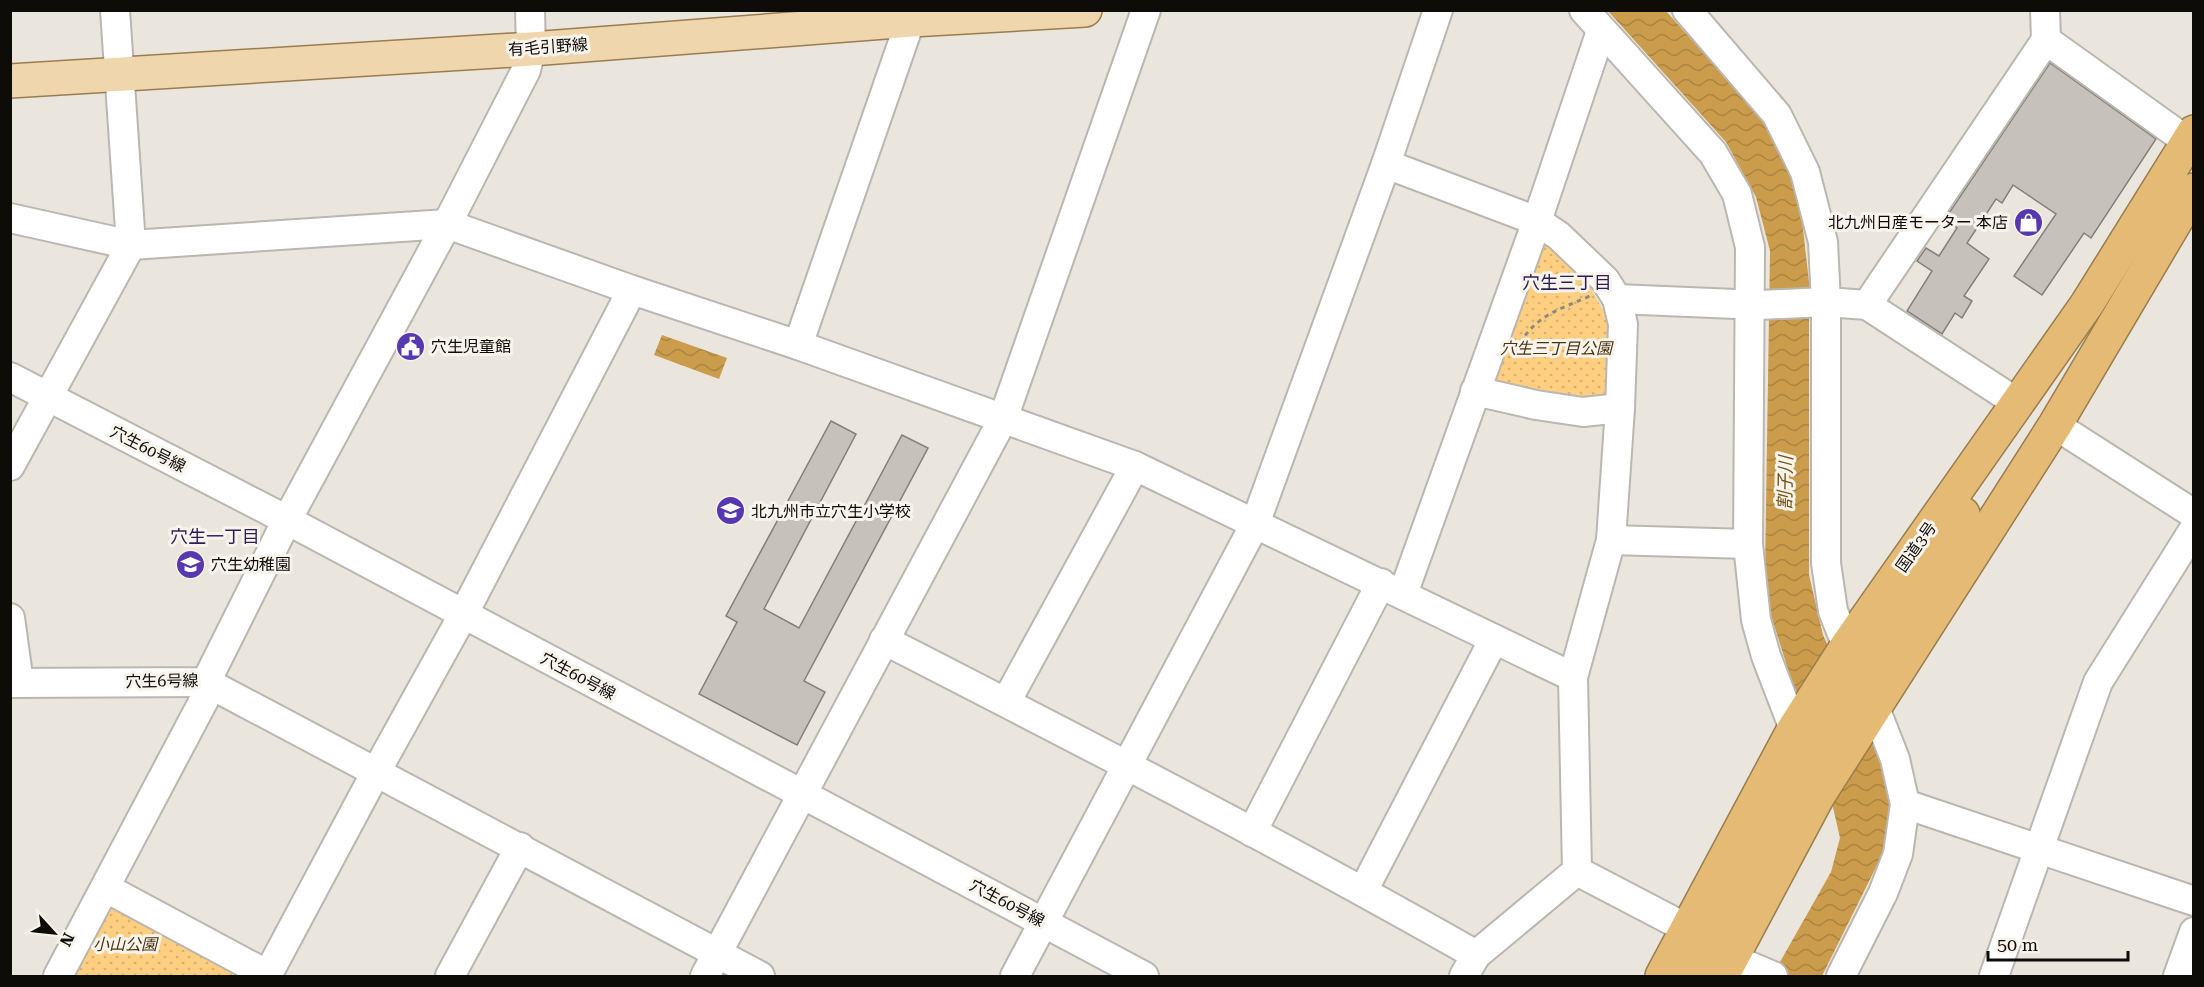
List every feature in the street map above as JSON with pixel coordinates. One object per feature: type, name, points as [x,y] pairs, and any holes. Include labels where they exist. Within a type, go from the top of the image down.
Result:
[{"type":"highway","name":"国道3号","points":[[1662,976],[1797,724],[1848,660],[2016,402],[2086,304],[2191,133]]},
{"type":"highway","points":[[1689,976],[1796,796],[1871,715],[2055,425],[2193,190]]},
{"type":"highway","points":[[1726,967],[1796,796],[1848,660]]},
{"type":"main road","name":"有毛引野線","points":[[10,81],[531,49],[913,15],[1085,10]]},
{"type":"street","points":[[10,466],[131,245],[114,10]]},
{"type":"street","name":"穴生6号線","points":[[15,683],[206,682],[287,520],[447,224],[526,70],[531,49],[530,10]]},
{"type":"street","points":[[711,965],[1003,419],[1146,10]]},
{"type":"street","points":[[1015,976],[1255,524],[1386,164],[1438,10]]},
{"type":"street","points":[[1687,10],[1777,115],[1805,172],[1823,242],[1819,303],[1826,563],[1833,611],[1848,660]]},
{"type":"street","points":[[1867,305],[2046,40],[2045,10]]},
{"type":"street","points":[[798,345],[913,15]]},
{"type":"street","points":[[1252,832],[1392,588],[1475,391],[1537,221],[1593,21]]},
{"type":"street","points":[[1593,21],[1713,153],[1737,194],[1750,247],[1754,305],[1748,544],[1756,620],[1766,656],[1797,724]]},
{"type":"street","points":[[2046,40],[2191,133]]},
{"type":"street","points":[[884,640],[1127,765],[1363,891],[1470,965],[1577,871],[1573,677],[1611,540],[1623,324],[1611,290],[1559,237],[1537,221],[1386,164]]},
{"type":"street","points":[[10,218],[131,245],[447,224],[632,290],[798,345],[1135,466],[1573,677]]},
{"type":"street","points":[[106,888],[267,976],[463,615],[632,290]]},
{"type":"street","points":[[1611,290],[1754,305],[1819,303],[1867,305],[2016,402]]},
{"type":"street","name":"穴生60号線","points":[[10,376],[287,520],[1144,976]]},
{"type":"street","points":[[1475,391],[1536,405],[1583,412],[1620,408]]},
{"type":"street","points":[[2055,425],[2193,514]]},
{"type":"street","points":[[1006,702],[1135,466]]},
{"type":"street","points":[[1994,976],[2037,849],[2098,682],[2193,529]]},
{"type":"street","points":[[1611,540],[1748,544]]},
{"type":"street","points":[[10,618],[15,683]]},
{"type":"street","points":[[1363,891],[1494,639]]},
{"type":"street","points":[[58,976],[204,700],[206,682],[520,847],[711,965],[760,976]]},
{"type":"street","points":[[1841,976],[1882,893],[1898,854],[1905,804],[1895,759],[1871,715]]},
{"type":"street","points":[[1905,804],[2193,901]]},
{"type":"street","points":[[450,976],[520,847]]},
{"type":"street","points":[[1577,871],[1688,929]]},
{"type":"street","points":[[2178,976],[2193,932]]},
{"type":"street","points":[[1726,967],[1769,975]]},
{"type":"path","points":[[1488,354],[1508,362],[1527,332],[1556,309],[1611,290]]},
{"type":"green space","name":"穴生三丁目公園","points":[[1546,241],[1587,282],[1608,319],[1608,392],[1600,400],[1494,388],[1490,378],[1537,244]]},
{"type":"green space","name":"小山公園","points":[[108,904],[250,976],[71,976]]},
{"type":"water","name":"割子川","points":[[1608,11],[1666,11],[1759,115],[1789,171],[1801,211],[1809,282],[1809,575],[1823,635],[1880,757],[1891,804],[1887,845],[1822,976],[1772,976],[1831,872],[1840,838],[1832,803],[1800,720],[1791,679],[1770,612],[1765,571],[1770,251],[1756,197],[1726,142]]},
{"type":"water","points":[[662,335],[727,358],[719,379],[654,355]]},
{"type":"building","points":[[2050,63],[2156,139],[2091,238],[2084,233],[2042,295],[2014,276],[2056,214],[2013,185],[2002,203],[1996,199],[1967,243],[1989,259],[1964,296],[1972,301],[1962,318],[1955,313],[1942,334],[1907,311],[1932,271],[1917,261],[1926,248],[1939,256],[1957,228],[1945,219]]},
{"type":"building","points":[[831,421],[856,434],[764,609],[799,628],[902,435],[928,448],[804,681],[825,692],[797,745],[699,694],[737,622],[726,616]]},
{"type":"place","name":"北九州日産モーター 本店","points":[[2029,222]]},
{"type":"place","name":"穴生児童館","points":[[410,346]]},
{"type":"place","name":"北九州市立穴生小学校","points":[[730,511]]},
{"type":"place","name":"穴生幼稚園","points":[[190,564]]},
{"type":"district","name":"穴生三丁目","points":[[1567,282]]},
{"type":"district","name":"穴生一丁目","points":[[215,536]]}]
